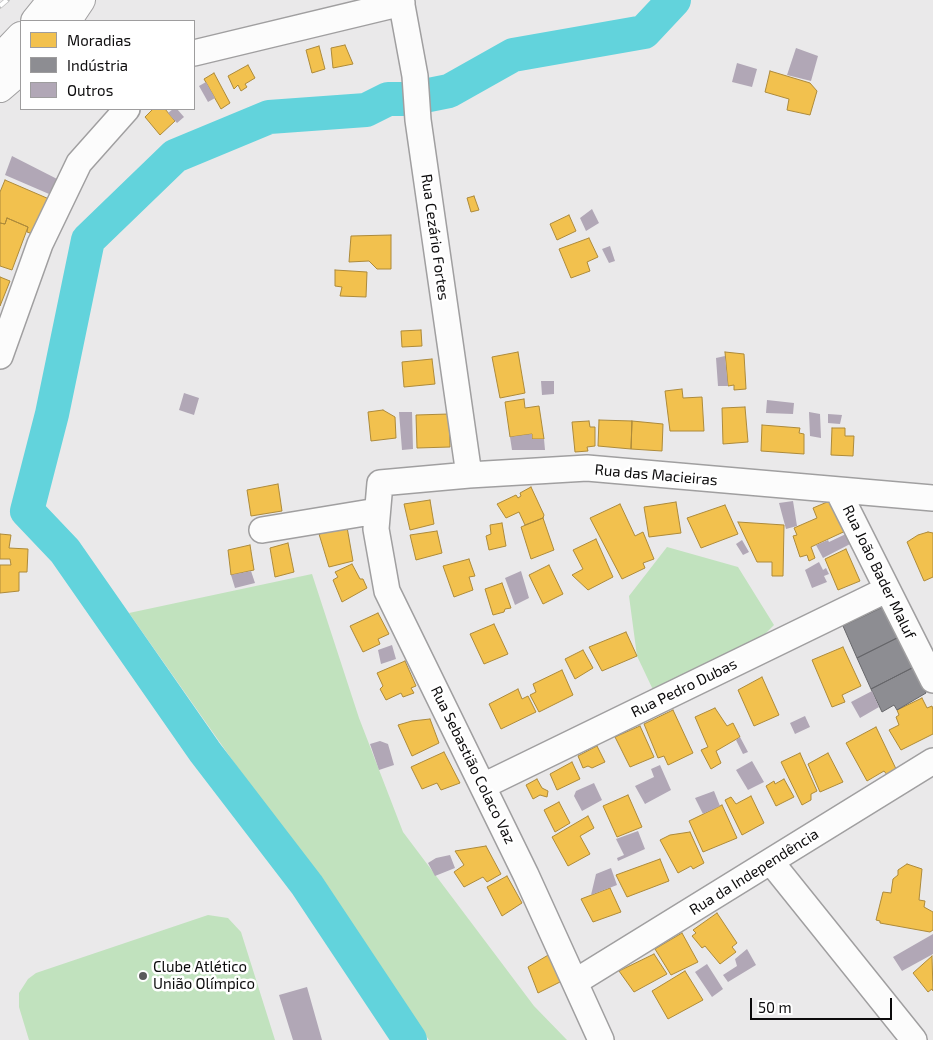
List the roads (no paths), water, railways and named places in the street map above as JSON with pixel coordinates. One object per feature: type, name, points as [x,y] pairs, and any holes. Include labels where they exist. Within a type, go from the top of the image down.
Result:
[{"type":"main road","points":[[36,20],[52,0]]},
{"type":"main road","points":[[68,20],[81,0]]},
{"type":"main road","points":[[0,58],[20,37]]},
{"type":"main road","points":[[0,88],[20,71]]},
{"type":"street","points":[[195,53],[402,1]]},
{"type":"street","name":"Rua Cezário Fortes","points":[[402,1],[415,76],[418,120],[469,475]]},
{"type":"street","points":[[0,356],[40,244],[79,164],[126,110]]},
{"type":"street","name":"Rua das Macieiras","points":[[380,483],[469,475],[587,468],[838,492],[933,498]]},
{"type":"street","name":"Rua Sebastião Colaco Vaz","points":[[380,483],[376,529],[388,590],[483,786],[601,1040]]},
{"type":"street","name":"Rua João Bader Maluf","points":[[838,492],[933,680]]},
{"type":"street","points":[[262,530],[377,511]]},
{"type":"street","name":"Rua Pedro Dubas","points":[[483,786],[886,590]]},
{"type":"street","name":"Rua da Independência","points":[[575,982],[933,761]]},
{"type":"street","points":[[771,862],[914,1040]]},
{"type":"waterway","points":[[410,1040],[307,885],[205,752],[65,551],[27,511],[52,414],[88,240],[175,156],[269,117],[366,110],[388,99],[409,99],[449,91],[513,55],[644,32],[674,0]]},
{"type":"railway","points":[[0,6],[7,0]]},
{"type":"place","name":"Clube Atlético União Olímpico","points":[[143,976]]}]
